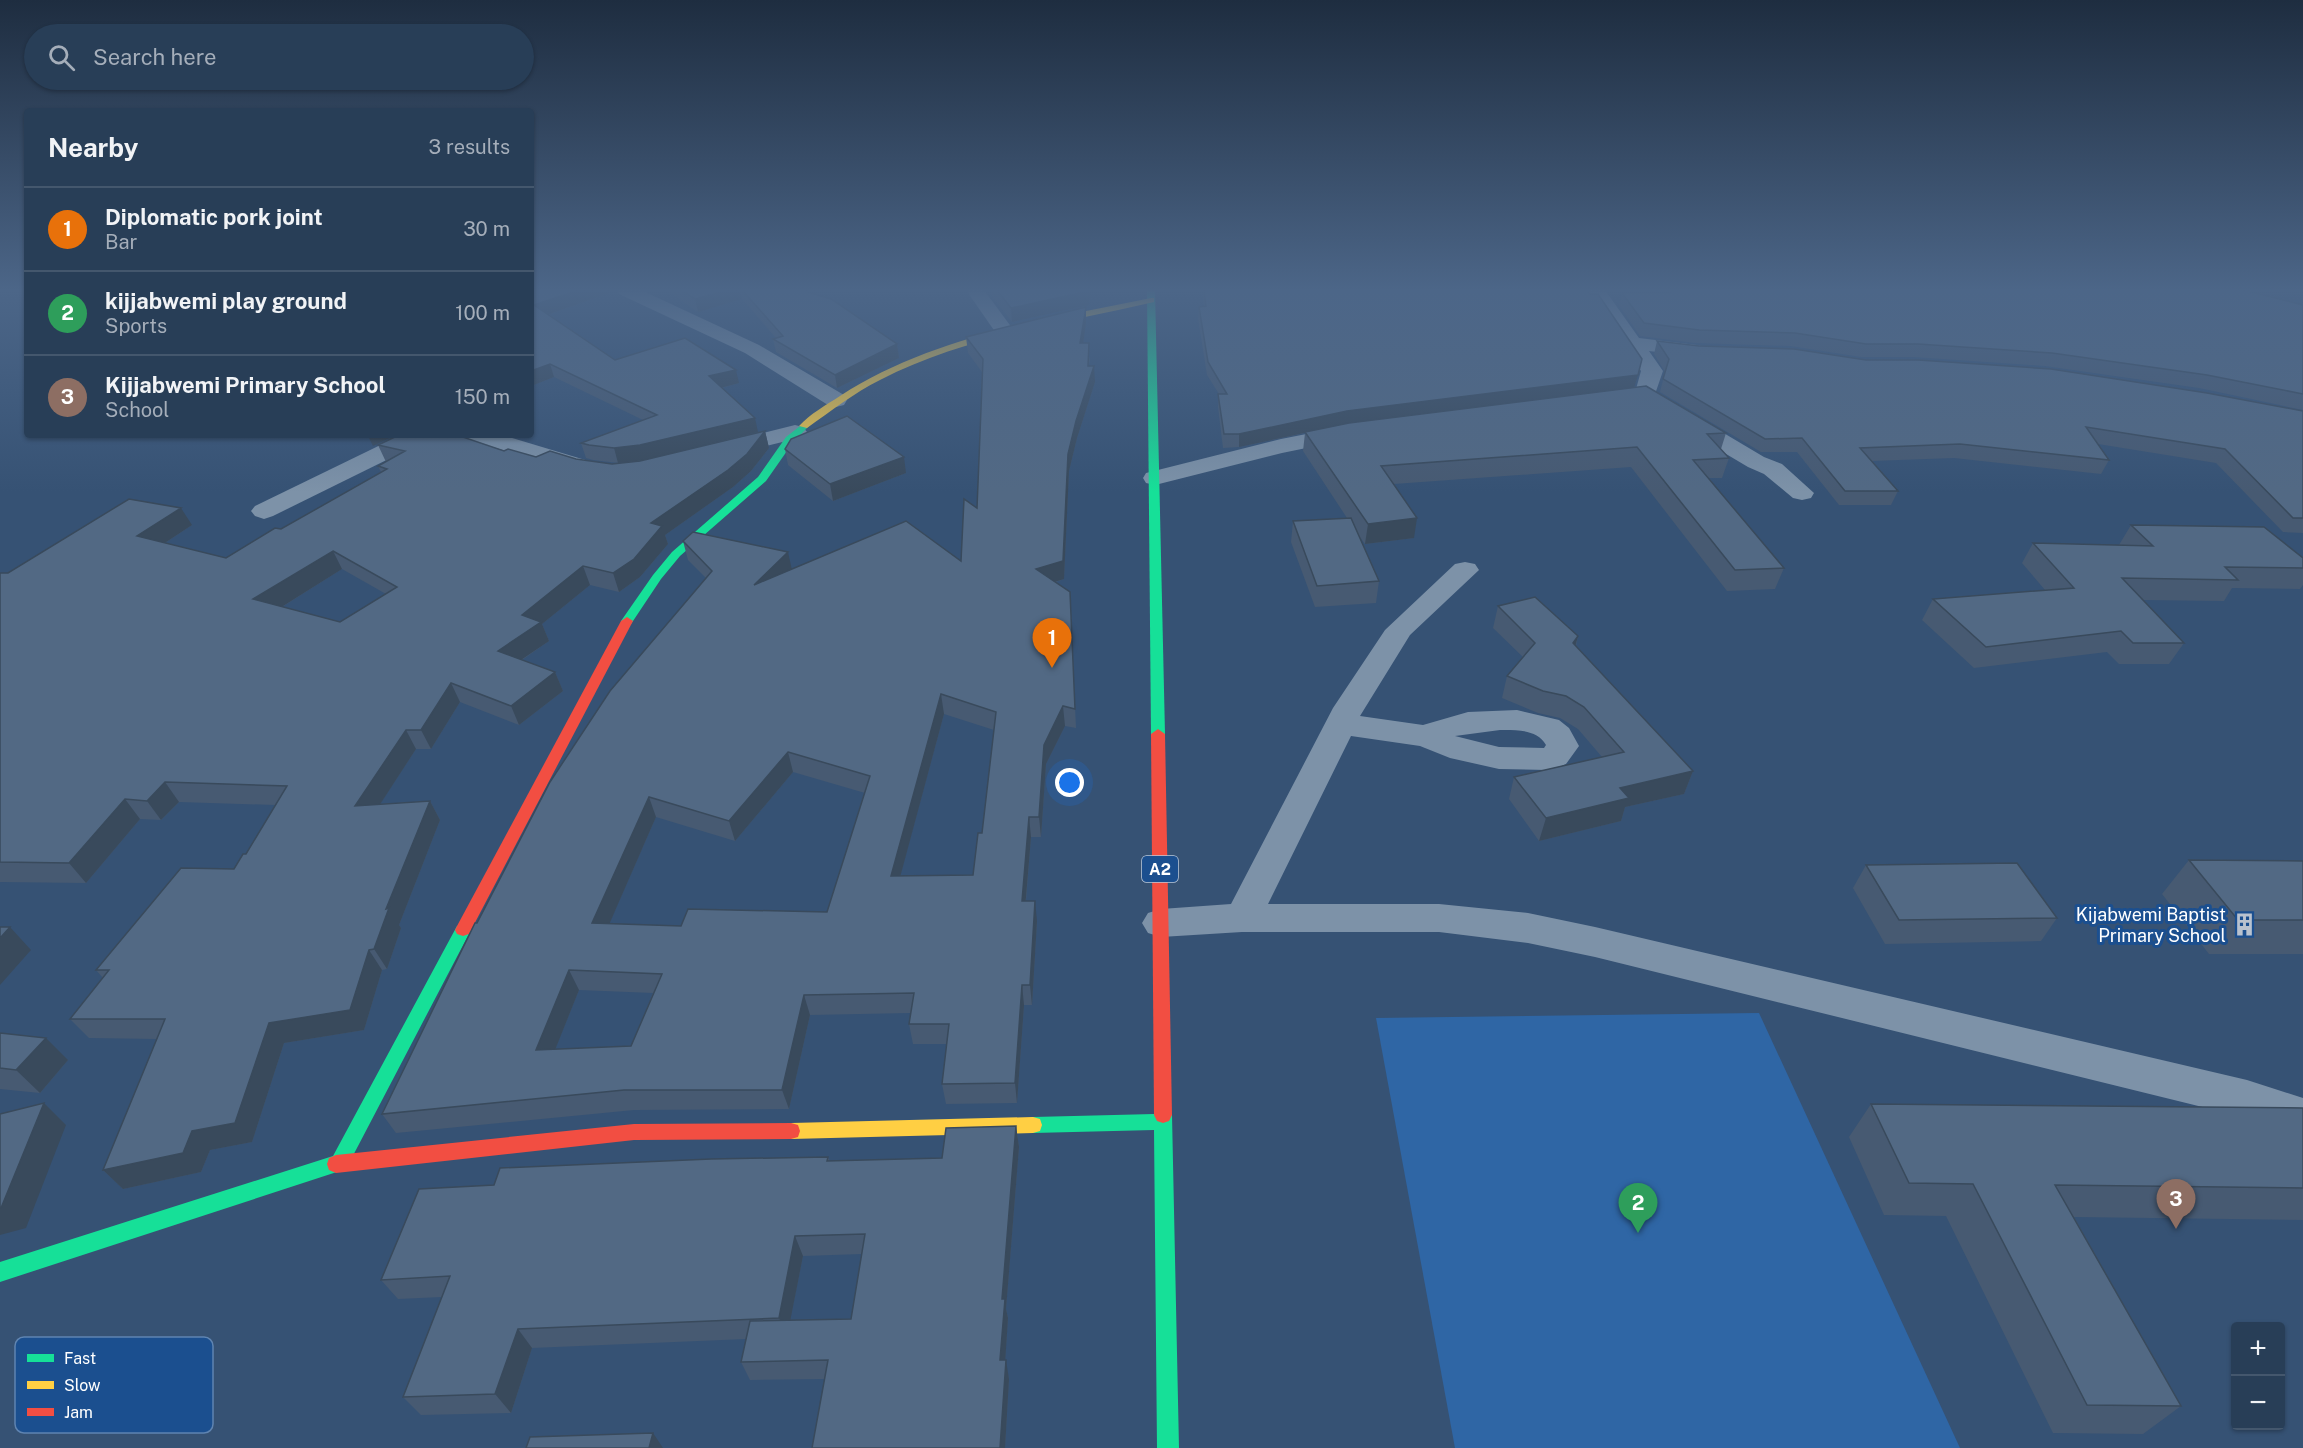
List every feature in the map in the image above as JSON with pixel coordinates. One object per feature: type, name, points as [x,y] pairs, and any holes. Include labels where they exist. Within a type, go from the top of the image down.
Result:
[{"type":"main road","points":[[339,1163],[615,641],[645,591],[686,543],[724,514],[768,473],[795,432],[836,400],[922,358]]},
{"type":"main road","name":"A2","points":[[1152,358],[1168,1448]]},
{"type":"main road","points":[[0,1272],[339,1163],[634,1132],[857,1131],[909,1126],[1162,1122]]},
{"type":"street","points":[[766,358],[836,400]]},
{"type":"street","points":[[1643,358],[1652,371],[1645,395]]},
{"type":"street","points":[[1584,402],[1645,395],[1756,462],[1773,469],[1802,493]]},
{"type":"street","points":[[1155,478],[1281,446],[1370,430]]},
{"type":"street","points":[[699,456],[795,432]]},
{"type":"street","points":[[264,512],[413,438]]},
{"type":"street","points":[[487,438],[591,470],[609,471]]},
{"type":"street","points":[[1242,918],[1349,708],[1399,630],[1466,570]]},
{"type":"street","points":[[1342,724],[1426,736]]},
{"type":"street","points":[[1161,923],[1242,918],[1439,918],[1528,928],[1595,942],[2247,1099],[2303,1118]]},
{"type":"shaded area","points":[[1759,1013],[1960,1448],[1455,1448],[1376,1018]]},
{"type":"building","points":[[534,358],[611,358],[615,360],[623,358],[716,358],[736,370],[709,376],[755,418],[640,445],[614,448],[581,443],[657,415],[550,364],[534,370]]},
{"type":"building","points":[[805,358],[870,358],[835,375]]},
{"type":"building","points":[[982,358],[1088,358],[1088,366],[1094,366],[1068,454],[1063,561],[1036,569],[1070,592],[1075,709],[1063,706],[1044,745],[1039,817],[1029,817],[1022,901],[1035,901],[1030,985],[1022,985],[1015,1083],[942,1084],[949,1024],[909,1024],[914,993],[804,995],[782,1090],[624,1090],[382,1114],[475,923],[550,782],[610,691],[712,571],[683,541],[693,532],[788,552],[754,585],[906,521],[961,561],[964,499],[977,508]],"holes":[[[941,694],[996,712],[982,833],[978,833],[973,875],[891,876]],[[788,752],[870,776],[827,912],[688,909],[681,926],[592,923],[649,797],[729,821]],[[569,970],[662,974],[631,1046],[536,1050]]]},
{"type":"building","points":[[1207,358],[1642,359],[1638,375],[1347,411],[1239,434],[1224,434],[1218,394],[1227,394]]},
{"type":"building","points":[[1850,358],[2051,369],[2207,393],[2303,411],[2303,518],[2293,518],[2225,449],[2086,427],[2109,460],[1960,444],[1860,448],[1898,491],[1845,491],[1802,438],[1765,439],[1663,379],[1669,359]]},
{"type":"building","points":[[2084,358],[2303,358],[2303,394],[2207,375]]},
{"type":"building","points":[[1646,386],[1726,433],[1707,434],[1729,458],[1693,460],[1784,568],[1735,570],[1637,447],[1381,466],[1417,518],[1368,524],[1305,432],[1349,423]]},
{"type":"building","points":[[847,416],[904,457],[830,484],[785,449],[791,439]]},
{"type":"building","points":[[765,431],[747,454],[728,470],[651,523],[662,526],[634,559],[613,573],[583,566],[522,615],[541,622],[498,651],[555,672],[511,706],[451,683],[421,730],[406,730],[355,806],[430,801],[386,909],[389,908],[374,949],[369,950],[350,1010],[269,1023],[235,1123],[192,1131],[183,1153],[103,1170],[165,1019],[70,1019],[109,970],[96,970],[181,868],[234,869],[243,854],[246,854],[287,786],[165,782],[147,801],[125,799],[69,863],[0,862],[0,573],[8,573],[129,499],[181,508],[137,536],[226,558],[275,528],[281,529],[387,469],[378,466],[405,451],[378,445],[393,438],[466,438],[504,451],[508,449],[536,457],[550,451],[576,459],[612,464],[640,461]],"holes":[[[333,551],[397,587],[340,622],[253,599]]]},
{"type":"building","points":[[1351,518],[1379,581],[1317,586],[1293,521]]},
{"type":"building","points":[[2131,525],[2264,527],[2303,558],[2303,568],[2225,567],[2238,580],[2122,578],[2184,643],[2133,643],[2121,631],[1986,647],[1933,599],[2074,588],[2033,543],[2153,546]]},
{"type":"building","points":[[1535,597],[1578,636],[1573,643],[1693,771],[1620,788],[1629,798],[1546,818],[1514,777],[1624,752],[1584,707],[1566,696],[1543,691],[1507,676],[1535,643],[1498,606]]},
{"type":"building","points":[[2189,860],[2303,861],[2303,920],[2238,920]]},
{"type":"building","points":[[2017,863],[2057,918],[1899,920],[1866,865]]},
{"type":"building","points":[[0,927],[10,927],[0,938]]},
{"type":"building","points":[[0,1033],[46,1038],[16,1070],[0,1068]]},
{"type":"building","points":[[44,1103],[1,1208],[0,1208],[0,1114]]},
{"type":"building","points":[[1871,1104],[2303,1108],[2303,1188],[2055,1185],[2181,1406],[2087,1405],[1973,1184],[1909,1183]]},
{"type":"building","points":[[1016,1126],[1002,1299],[1005,1299],[1000,1360],[1006,1360],[1000,1448],[812,1448],[828,1360],[741,1362],[750,1321],[851,1319],[865,1234],[795,1236],[779,1318],[518,1329],[495,1394],[403,1397],[450,1276],[381,1280],[419,1189],[494,1185],[500,1168],[711,1159],[828,1157],[827,1161],[942,1158],[946,1128]]},
{"type":"building","points":[[653,1433],[649,1448],[526,1448],[530,1437]]},
{"type":"traffic: fast","points":[[1152,358],[1158,734]]},
{"type":"traffic: fast","points":[[627,621],[676,554],[762,479],[790,439],[804,426]]},
{"type":"traffic: fast","points":[[339,1163],[463,930]]},
{"type":"traffic: fast","points":[[1163,1115],[1168,1448]]},
{"type":"traffic: fast","points":[[1033,1125],[1162,1122]]},
{"type":"traffic: fast","points":[[0,1272],[336,1164]]},
{"type":"traffic: slow","points":[[804,426],[840,400],[877,378],[923,358]]},
{"type":"traffic: slow","points":[[791,1131],[1033,1125]]},
{"type":"traffic: jam","points":[[463,930],[627,621]]},
{"type":"traffic: jam","points":[[1158,734],[1163,1115]]},
{"type":"traffic: jam","points":[[336,1164],[634,1132],[791,1131]]},
{"type":"place","name":"Diplomatic pork joint","points":[[1052,668]]},
{"type":"place","name":"Kijabwemi Baptist Primary School","points":[[2244,924]]},
{"type":"place","name":"Kijjabwemi Primary School","points":[[2176,1229]]},
{"type":"place","name":"kijjabwemi play ground","points":[[1638,1233]]}]
